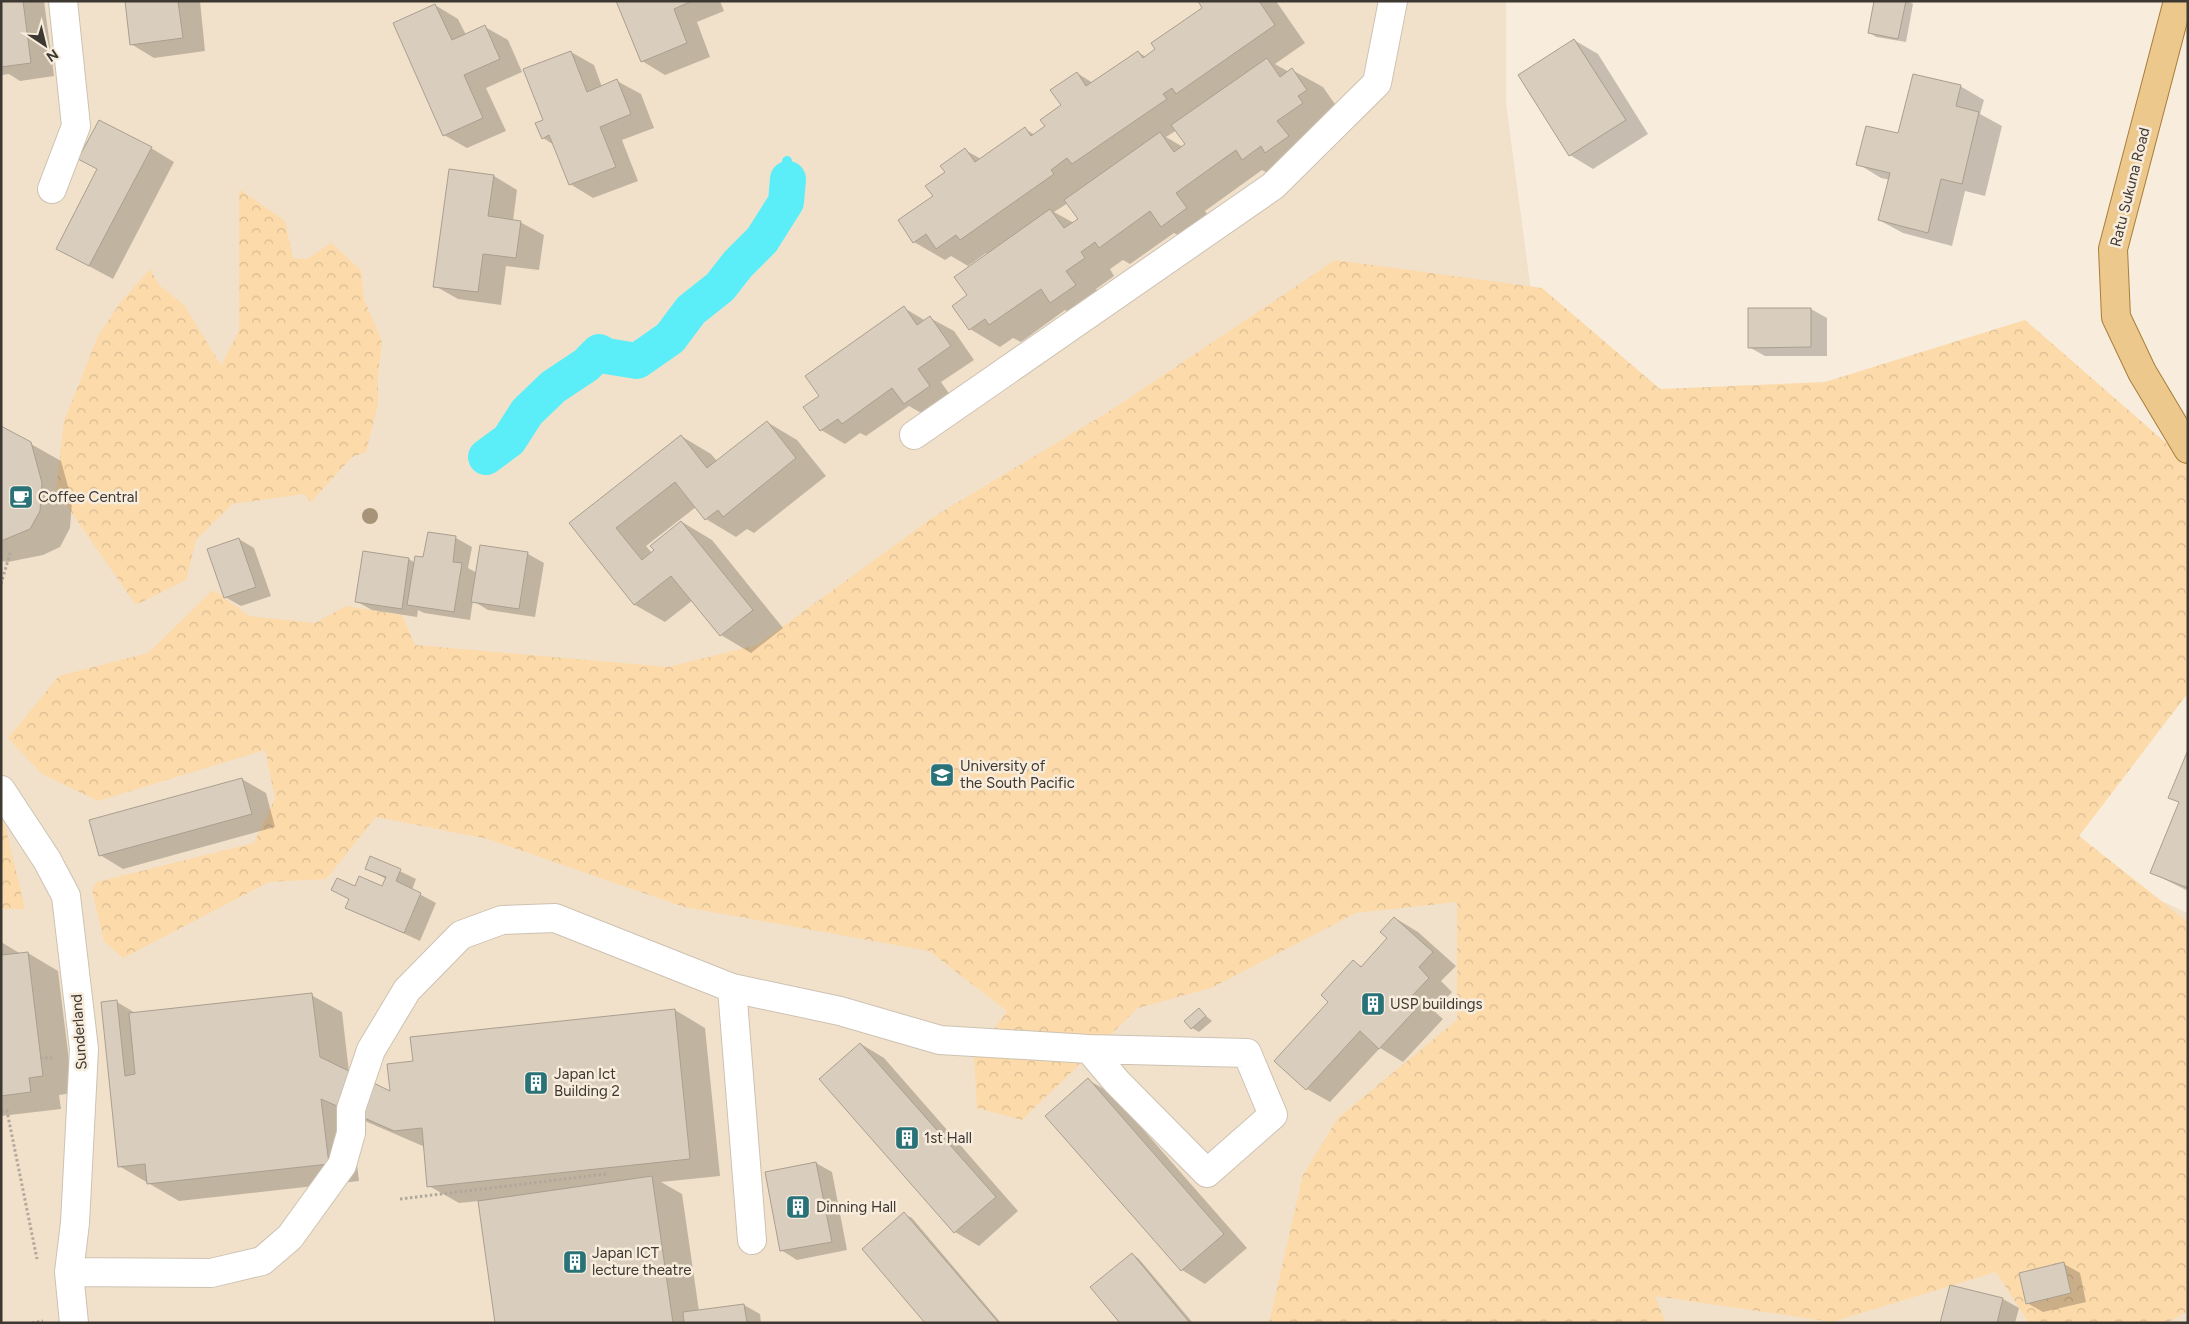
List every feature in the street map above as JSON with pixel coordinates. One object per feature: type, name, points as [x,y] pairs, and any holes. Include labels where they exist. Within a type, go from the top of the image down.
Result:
[{"type":"main road","name":"Ratu Sukuna Road","points":[[2178,1],[2113,249],[2116,317],[2142,372],[2188,449]]},
{"type":"street","points":[[52,189],[76,126],[63,1]]},
{"type":"street","points":[[914,435],[1273,186],[1378,83],[1393,1]]},
{"type":"street","name":"Sunderland","points":[[1,790],[47,860],[66,896],[84,1049],[75,1223],[61,1322]]},
{"type":"street","points":[[69,1272],[211,1273],[262,1261],[290,1237],[342,1165],[351,1134],[351,1109],[371,1050],[407,990],[461,935],[502,920],[555,918],[732,988],[840,1011],[940,1040],[1089,1049],[1247,1053],[1273,1115],[1207,1173],[1116,1082],[1089,1049]]},
{"type":"street","points":[[732,988],[752,1240]]},
{"type":"path","points":[[1,584],[11,550]]},
{"type":"path","points":[[1,1112],[7,1111],[38,1263]]},
{"type":"path","points":[[400,1199],[606,1174]]},
{"type":"path","points":[[32,1323],[61,1322]]},
{"type":"shaded area","name":"University of the South Pacific","points":[[1,1],[1506,1],[1506,103],[1577,637],[2188,913],[2188,1323],[1,1323]]},
{"type":"green space","points":[[239,189],[285,221],[293,258],[307,259],[331,243],[361,270],[364,299],[382,342],[378,375],[378,405],[366,452],[352,457],[311,502],[304,494],[232,504],[196,540],[186,580],[136,605],[56,490],[64,421],[98,336],[120,303],[150,269],[159,285],[184,305],[221,365],[239,331]]},
{"type":"green space","points":[[1335,260],[1542,288],[1660,389],[1825,382],[2025,320],[2181,456],[2188,466],[2188,693],[2079,836],[2188,922],[2188,1311],[2167,1323],[2029,1323],[1996,1272],[1832,1322],[1655,1296],[1666,1323],[1269,1323],[1303,1175],[1338,1118],[1457,1020],[1457,902],[1356,913],[1211,988],[1138,1008],[1022,1120],[977,1108],[974,1057],[1007,1011],[929,951],[684,907],[488,839],[376,817],[326,879],[269,882],[123,958],[104,941],[92,890],[97,882],[254,843],[275,798],[265,750],[98,801],[42,774],[8,738],[59,676],[148,653],[213,590],[249,616],[315,623],[346,606],[402,615],[415,645],[668,667],[757,645],[935,516],[1113,409]]},
{"type":"green space","points":[[1,808],[25,909],[1,909]]},
{"type":"building","points":[[1,1],[23,1],[31,63],[1,67]]},
{"type":"building","points":[[125,1],[178,1],[183,38],[130,45]]},
{"type":"building","points":[[616,1],[692,1],[674,9],[687,43],[641,62]]},
{"type":"building","points":[[1198,1],[1259,1],[1275,25],[1176,94],[1172,88],[1163,94],[1167,99],[1072,164],[1067,158],[1051,170],[1054,174],[960,240],[956,235],[936,249],[926,234],[913,243],[898,220],[933,196],[925,186],[945,172],[940,166],[965,148],[975,162],[1025,127],[1031,136],[1045,126],[1040,120],[1061,105],[1050,90],[1077,72],[1086,86],[1138,51],[1143,58],[1155,49],[1151,43],[1202,8]]},
{"type":"building","points":[[1874,1],[1906,1],[1898,39],[1868,33]]},
{"type":"building","points":[[435,4],[452,40],[485,25],[500,59],[464,75],[483,118],[443,136],[393,23]]},
{"type":"building","points":[[1574,39],[1626,120],[1569,156],[1518,75]]},
{"type":"building","points":[[571,51],[587,92],[617,79],[631,114],[600,127],[616,167],[569,185],[549,135],[542,139],[535,123],[543,120],[523,69]]},
{"type":"building","points":[[1267,58],[1280,77],[1292,68],[1307,90],[1298,96],[1303,103],[1277,121],[1289,136],[1265,153],[1261,146],[1242,160],[1236,150],[1176,193],[1187,208],[1161,227],[1150,211],[1099,248],[1095,242],[1081,252],[1085,258],[1066,271],[1076,285],[1050,303],[1041,289],[989,325],[985,319],[969,330],[952,306],[967,295],[954,277],[1050,209],[1064,228],[1078,219],[1064,200],[1160,132],[1174,152],[1185,144],[1171,125]]},
{"type":"building","points":[[1913,74],[1961,85],[1956,106],[1979,112],[1962,184],[1941,179],[1928,233],[1878,220],[1890,173],[1856,165],[1866,126],[1898,133]]},
{"type":"building","points":[[99,120],[152,147],[89,266],[56,249],[97,169],[78,159]]},
{"type":"building","points":[[449,169],[494,175],[488,216],[521,221],[516,258],[483,254],[478,292],[433,287]]},
{"type":"building","points":[[904,306],[917,325],[930,316],[951,346],[918,369],[930,386],[904,404],[892,388],[842,424],[838,419],[820,431],[803,407],[819,396],[805,376]]},
{"type":"building","points":[[1748,308],[1811,308],[1811,347],[1748,348]]},
{"type":"building","points":[[767,421],[796,458],[723,517],[718,510],[705,520],[675,482],[616,528],[642,560],[654,550],[650,546],[681,521],[753,610],[720,636],[671,576],[634,605],[569,523],[681,435],[707,468]]},
{"type":"building","name":"Coffee Central","points":[[1,426],[31,442],[42,483],[40,511],[30,529],[1,541]]},
{"type":"building","points":[[428,532],[456,536],[453,562],[462,563],[454,612],[407,605],[415,556],[423,557]]},
{"type":"building","points":[[239,538],[256,587],[224,598],[207,549]]},
{"type":"building","points":[[480,545],[528,552],[519,609],[471,602]]},
{"type":"building","points":[[363,551],[409,558],[402,609],[355,602]]},
{"type":"building","points":[[2188,750],[2188,888],[2150,873],[2179,802],[2168,798]]},
{"type":"building","points":[[242,778],[252,814],[99,856],[89,820]]},
{"type":"building","points":[[370,856],[401,869],[396,881],[421,893],[404,933],[345,908],[349,899],[331,890],[337,878],[355,886],[359,876],[382,886],[386,877],[365,869]]},
{"type":"building","name":"USP buildings","points":[[1394,917],[1433,952],[1419,967],[1429,978],[1411,997],[1420,1005],[1379,1049],[1360,1031],[1306,1090],[1274,1061],[1328,1002],[1321,995],[1353,960],[1361,967],[1387,938],[1380,932]]},
{"type":"building","points":[[1,947],[2,955],[28,952],[43,1076],[29,1078],[31,1092],[1,1096]]},
{"type":"building","name":"Japan Ict Building 2","points":[[312,993],[320,1057],[390,1091],[387,1064],[413,1061],[410,1037],[675,1009],[690,1159],[427,1187],[422,1128],[394,1131],[321,1099],[329,1164],[147,1184],[145,1164],[118,1167],[101,1002],[117,1000],[125,1076],[135,1074],[129,1013]]},
{"type":"building","points":[[1199,1008],[1206,1016],[1191,1029],[1184,1021]]},
{"type":"building","name":"1st Hall","points":[[860,1043],[996,1197],[954,1233],[819,1079]]},
{"type":"building","points":[[1088,1078],[1224,1234],[1181,1271],[1045,1116]]},
{"type":"building","name":"Dinning Hall","points":[[816,1162],[832,1242],[780,1251],[765,1172]]},
{"type":"building","name":"Japan ICT lecture theatre","points":[[652,1176],[673,1323],[495,1323],[478,1201]]},
{"type":"building","points":[[904,1212],[999,1323],[925,1323],[862,1249]]},
{"type":"building","points":[[1132,1253],[1190,1323],[1120,1323],[1090,1287]]},
{"type":"building","points":[[2064,1262],[2071,1293],[2026,1304],[2019,1273]]},
{"type":"building","points":[[1950,1285],[2003,1298],[1997,1323],[1940,1323]]},
{"type":"building","points":[[744,1304],[747,1323],[684,1323],[683,1312]]},
{"type":"waterway","points":[[787,161],[788,179]]},
{"type":"waterway","points":[[486,457],[509,440],[527,412],[553,387],[586,365],[599,352],[606,356],[637,361],[670,338],[691,310],[720,287],[738,264],[762,240],[786,202],[788,179]]},
{"type":"place","name":"Coffee Central","points":[[21,497]]},
{"type":"place","name":"University of the South Pacific","points":[[942,775]]},
{"type":"place","name":"USP buildings","points":[[1373,1004]]},
{"type":"place","name":"Japan Ict Building 2","points":[[536,1083]]},
{"type":"place","name":"1st Hall","points":[[907,1138]]},
{"type":"place","name":"Dinning Hall","points":[[798,1207]]},
{"type":"place","name":"Japan ICT lecture theatre","points":[[575,1262]]}]
